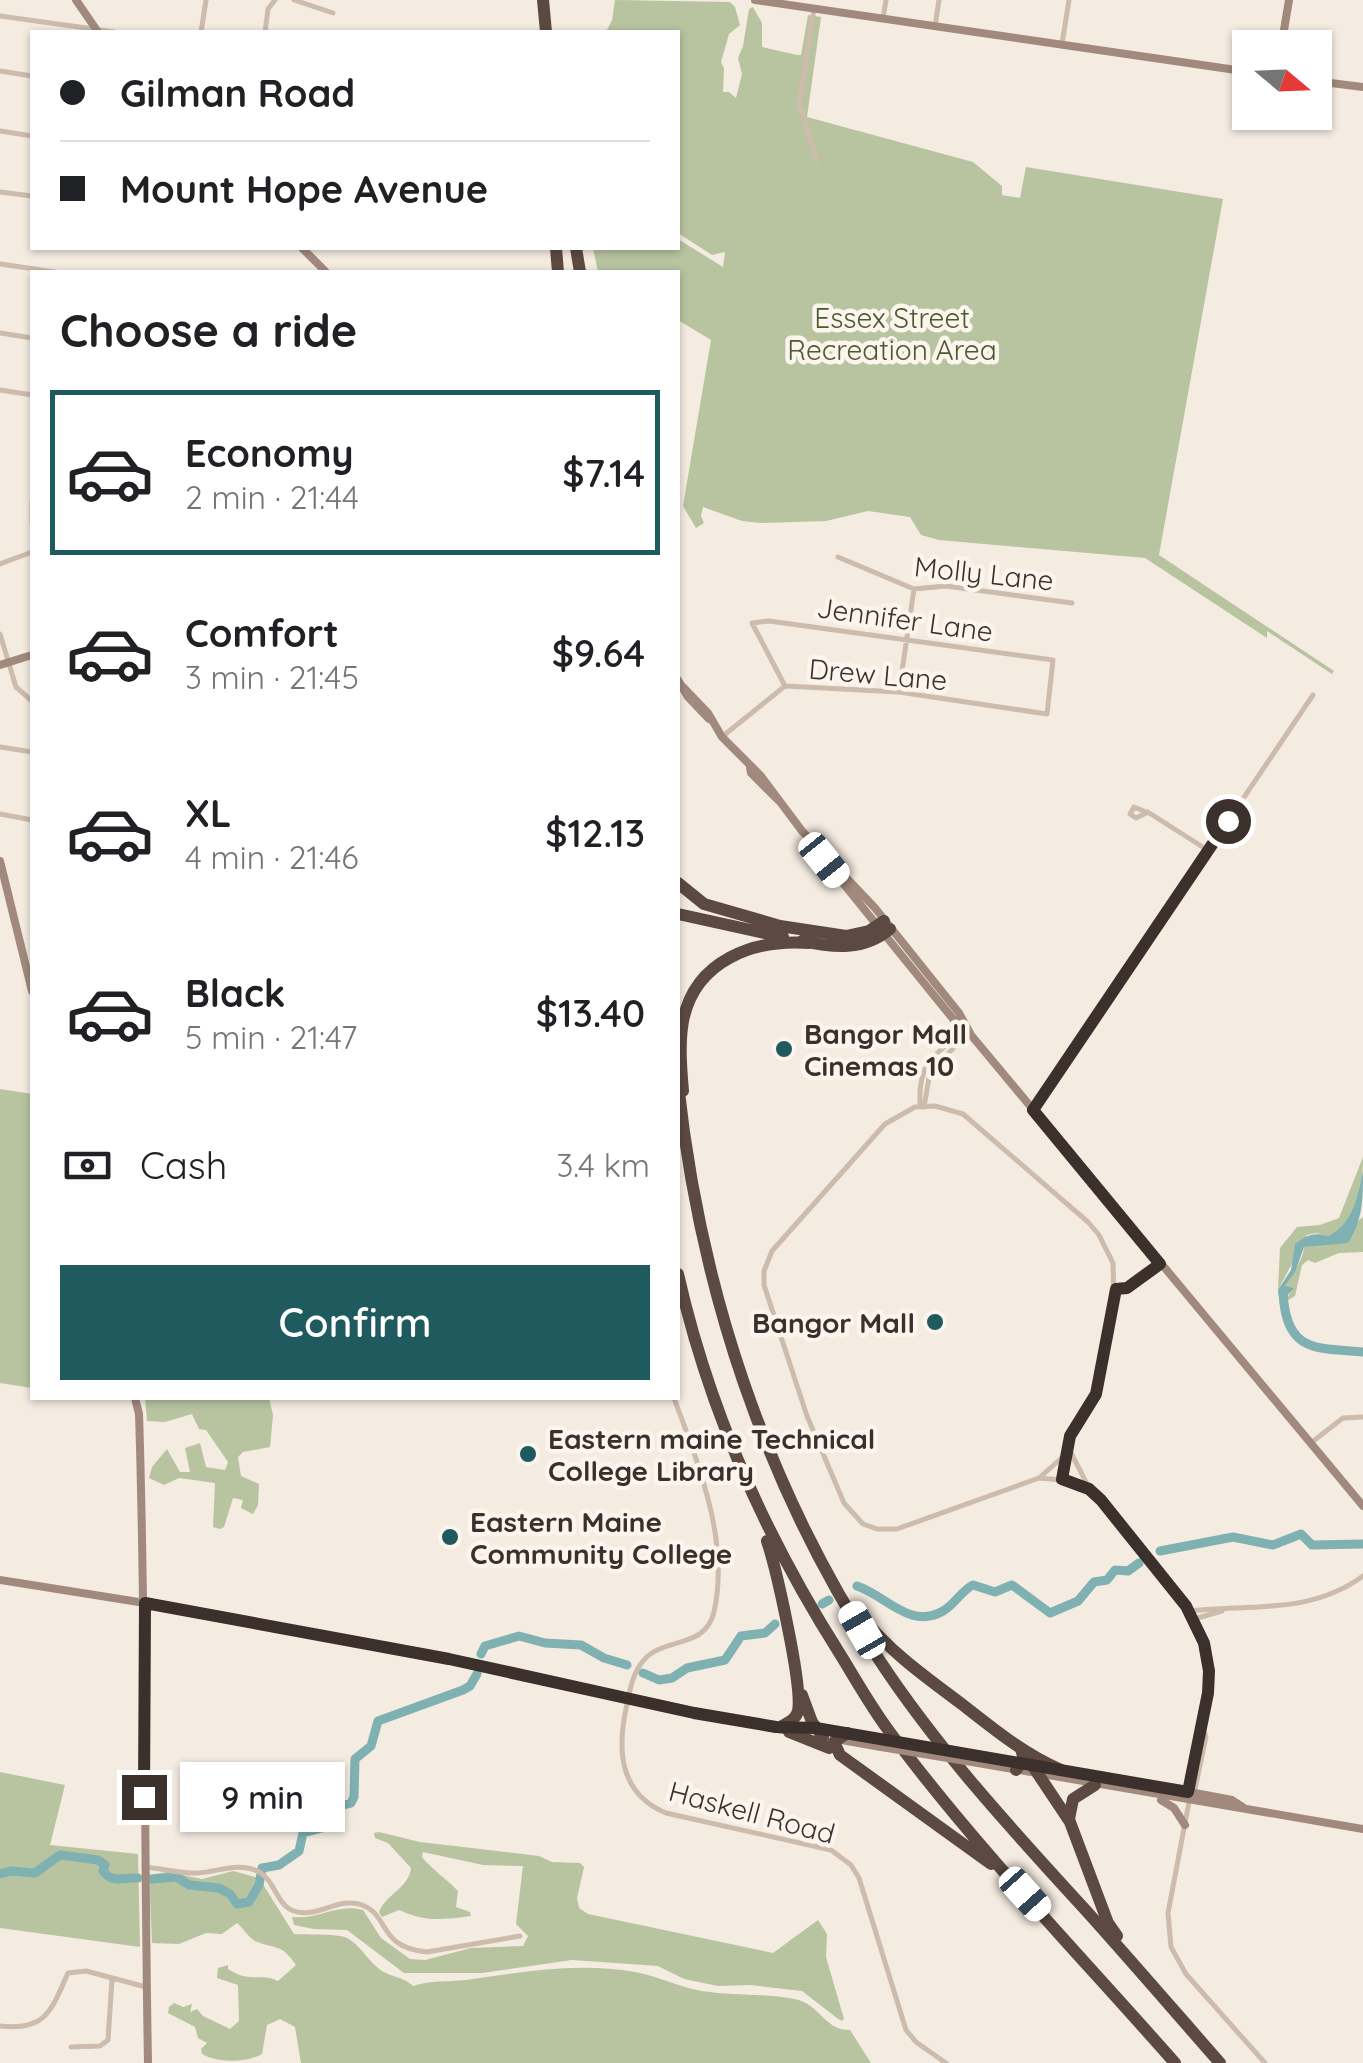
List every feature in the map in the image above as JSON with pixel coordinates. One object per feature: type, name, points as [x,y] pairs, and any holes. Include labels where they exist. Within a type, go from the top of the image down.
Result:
[{"type":"highway","points":[[534,0],[538,30]]},
{"type":"highway","points":[[542,0],[546,30]]},
{"type":"highway","points":[[680,884],[704,904],[780,926],[846,936],[883,928]]},
{"type":"highway","points":[[680,914],[809,943]]},
{"type":"highway","points":[[689,1168],[680,1055],[683,1020],[690,1000],[712,970],[730,956],[758,945],[856,946],[883,928]]},
{"type":"highway","points":[[680,1099],[711,1282],[742,1381],[798,1517],[846,1603],[878,1658],[1008,1826],[1220,2063]]},
{"type":"highway","points":[[680,1281],[712,1396],[769,1546],[797,1684],[798,1714],[782,1728],[840,1754],[982,1856],[1025,1894]]},
{"type":"highway","points":[[743,1478],[810,1607],[888,1730],[1025,1894],[1176,2063]]},
{"type":"highway","points":[[846,1603],[893,1651],[1026,1765],[1070,1822],[1108,1923],[1143,1975]]},
{"type":"highway","points":[[797,1684],[840,1754]]},
{"type":"highway","points":[[1026,1765],[1061,1770]]},
{"type":"highway","points":[[1070,1822],[1073,1798],[1095,1785]]},
{"type":"main road","points":[[76,0],[96,30]]},
{"type":"main road","points":[[756,0],[794,2],[814,9],[1232,69]]},
{"type":"main road","points":[[1284,30],[1288,0]]},
{"type":"main road","points":[[1332,83],[1363,87]]},
{"type":"main road","points":[[304,250],[324,270]]},
{"type":"main road","points":[[4,664],[30,657]]},
{"type":"main road","points":[[680,683],[1363,1506]]},
{"type":"main road","points":[[0,861],[30,976]]},
{"type":"main road","points":[[136,1400],[145,1603],[148,2063]]},
{"type":"main road","points":[[0,1580],[449,1659],[782,1728],[873,1737],[1026,1765],[1152,1796],[1190,1795]]},
{"type":"main road","points":[[830,1734],[978,1763],[1026,1765]]},
{"type":"main road","points":[[1061,1770],[1232,1800],[1243,1806],[1363,1829]]},
{"type":"main road","points":[[1152,1796],[1174,1808],[1185,1825]]},
{"type":"street","points":[[202,30],[206,0]]},
{"type":"street","points":[[265,30],[268,8],[275,0]]},
{"type":"street","points":[[294,0],[333,13]]},
{"type":"street","points":[[884,18],[886,0]]},
{"type":"street","points":[[935,26],[939,0]]},
{"type":"street","points":[[1062,44],[1069,0]]},
{"type":"street","points":[[814,9],[799,104],[817,161]]},
{"type":"street","points":[[0,16],[91,30]]},
{"type":"street","points":[[0,72],[30,76]]},
{"type":"street","points":[[0,131],[30,136]]},
{"type":"street","points":[[0,192],[30,196]]},
{"type":"street","points":[[0,264],[41,270]]},
{"type":"street","points":[[0,333],[30,338]]},
{"type":"street","points":[[0,390],[30,396]]},
{"type":"street","points":[[0,564],[30,553]]},
{"type":"street","name":"Molly Lane","points":[[838,556],[914,590],[946,586],[1072,603]]},
{"type":"street","points":[[898,692],[914,590]]},
{"type":"street","name":"Jennifer Lane","points":[[785,686],[752,624],[769,621],[1053,660],[1047,714]]},
{"type":"street","points":[[0,634],[4,664],[16,687],[30,699]]},
{"type":"street","name":"Drew Lane","points":[[722,736],[785,686],[898,692],[1047,714]]},
{"type":"street","points":[[1033,1110],[1313,694]]},
{"type":"street","points":[[0,747],[30,752]]},
{"type":"street","points":[[1148,812],[1209,851]]},
{"type":"street","points":[[0,814],[30,820]]},
{"type":"street","points":[[924,1106],[920,1104],[922,1072],[933,1055],[966,1029]]},
{"type":"street","points":[[1062,1479],[1077,1424],[1096,1394],[1116,1289],[1108,1250],[1088,1222],[963,1114],[924,1106],[902,1112],[886,1124],[772,1251],[764,1276],[774,1319],[827,1465],[850,1513],[877,1529],[897,1529],[1040,1478],[1062,1479],[1089,1489]]},
{"type":"street","points":[[1116,1289],[1127,1288],[1160,1264]]},
{"type":"street","name":"Haskell Road","points":[[675,1400],[711,1512],[717,1560],[713,1617],[702,1633],[648,1656],[633,1678],[620,1738],[622,1765],[638,1794],[655,1808],[831,1850],[851,1864],[860,1878],[906,2030],[946,2063]]},
{"type":"street","points":[[1310,1444],[1343,1418],[1363,1417]]},
{"type":"street","points":[[1040,1478],[1067,1450]]},
{"type":"street","points":[[1067,1450],[1089,1489],[1189,1611],[1204,1643],[1210,1677],[1203,1730],[1206,1737],[1190,1795],[1168,1913],[1171,1947],[1186,1974],[1264,2063]]},
{"type":"street","points":[[1189,1611],[1282,1605],[1332,1596],[1363,1576]]},
{"type":"street","points":[[1194,1619],[1225,1610]]},
{"type":"street","points":[[144,1866],[195,1874],[238,1866],[255,1870],[264,1874],[286,1907],[310,1913],[356,1902],[368,1907],[387,1936],[413,1950],[426,1952],[520,1936]]},
{"type":"street","points":[[0,2026],[28,2027],[40,2021],[51,2010],[68,1973],[86,1972],[146,1988]]},
{"type":"street","points":[[71,2046],[100,2046],[108,2040],[112,1979]]},
{"type":"green space","name":"Essex Street Recreation Area","points":[[615,0],[730,2],[740,25],[729,34],[721,62],[723,92],[736,98],[742,74],[738,58],[749,9],[753,7],[762,23],[762,47],[797,55],[801,55],[808,15],[821,17],[807,117],[973,162],[1002,186],[1002,195],[1020,198],[1026,167],[1223,199],[1159,555],[1334,671],[1332,674],[1267,631],[1267,638],[1145,558],[939,540],[921,535],[910,517],[868,511],[826,521],[761,523],[742,521],[703,507],[704,523],[696,528],[683,506],[711,340],[680,321],[680,270],[598,270],[593,250],[680,250],[680,240],[723,267],[725,252],[712,255],[680,234],[680,30],[607,30]]},
{"type":"green space","points":[[0,1089],[30,1094],[30,1388],[0,1383]]},
{"type":"green space","points":[[1363,1157],[1360,1191],[1346,1222],[1328,1236],[1307,1235],[1278,1290],[1280,1248],[1297,1227],[1339,1218]]},
{"type":"green space","points":[[1363,1217],[1363,1252],[1339,1253],[1315,1263],[1308,1260],[1302,1265],[1295,1296],[1285,1302],[1293,1288],[1285,1287],[1304,1247],[1329,1243]]},
{"type":"green space","points":[[145,1400],[269,1400],[273,1415],[270,1447],[243,1452],[238,1457],[241,1476],[259,1484],[258,1505],[253,1514],[241,1508],[243,1500],[233,1498],[224,1527],[213,1527],[215,1483],[179,1478],[164,1485],[149,1478],[152,1467],[167,1449],[180,1472],[190,1472],[185,1448],[200,1443],[206,1467],[225,1470],[228,1462],[206,1430],[199,1429],[192,1414],[165,1422],[147,1421]]},
{"type":"green space","points":[[0,1772],[65,1785],[50,1845],[138,1854],[140,1947],[0,1928]]},
{"type":"green space","points":[[374,1833],[420,1842],[580,1863],[584,1867],[577,1898],[579,1908],[588,1914],[773,1953],[818,1920],[827,1934],[826,1957],[844,2019],[837,2018],[802,1991],[718,1986],[684,1979],[658,1966],[572,1960],[482,1973],[404,1973],[347,1930],[294,1925],[292,1917],[363,1910],[381,1938],[410,1959],[425,1960],[471,1948],[523,1946],[528,1936],[516,1924],[523,1866],[483,1865],[423,1852],[426,1862],[458,1891],[456,1907],[471,1916],[434,1919],[399,1910],[382,1917],[382,1906],[406,1881],[411,1868],[388,1843],[375,1838]]},
{"type":"green space","points":[[233,1871],[259,1878],[294,1934],[345,1937],[382,1971],[413,1986],[550,1969],[635,1972],[702,1991],[803,2002],[834,2026],[850,2030],[871,2063],[301,2063],[295,2027],[280,2019],[267,2025],[262,2054],[240,2060],[208,2057],[201,2049],[207,2043],[198,2038],[195,2027],[168,2013],[169,2007],[174,2003],[183,2007],[192,2004],[190,2012],[197,2009],[230,2029],[239,2021],[238,1985],[217,1978],[218,1968],[228,1965],[228,1969],[243,1976],[278,1981],[296,1965],[282,1950],[252,1939],[237,1923],[222,1934],[206,1933],[179,1944],[152,1943],[149,1875],[167,1872],[202,1879]]},
{"type":"water","points":[[1363,1171],[1359,1217],[1348,1243],[1304,1247],[1285,1286],[1294,1288],[1280,1304],[1278,1290],[1291,1270],[1295,1244],[1310,1235],[1328,1236],[1344,1224],[1353,1208]]},
{"type":"waterway","points":[[1283,1292],[1290,1326],[1306,1343],[1363,1352]]},
{"type":"waterway","points":[[1160,1551],[1233,1537],[1273,1545],[1301,1534],[1312,1545],[1363,1544]]},
{"type":"waterway","points":[[857,1586],[920,1617],[943,1611],[973,1585],[995,1592],[1012,1585],[1050,1613],[1078,1601],[1094,1582],[1107,1580],[1115,1570],[1128,1571],[1139,1563]]},
{"type":"waterway","points":[[822,1604],[829,1600]]},
{"type":"waterway","points":[[643,1673],[659,1680],[672,1678],[687,1668],[725,1660],[741,1636],[765,1633],[775,1624]]},
{"type":"waterway","points":[[481,1654],[485,1646],[519,1636],[545,1643],[581,1645],[627,1665]]},
{"type":"waterway","points":[[152,1879],[177,1877],[189,1885],[219,1888],[237,1904],[249,1902],[259,1885],[262,1868],[279,1865],[299,1851],[303,1833],[322,1828],[332,1811],[351,1803],[355,1759],[371,1746],[378,1721],[463,1690],[477,1674]]},
{"type":"waterway","points":[[0,1874],[35,1873],[60,1855],[98,1860],[105,1865],[103,1871],[115,1879],[138,1878]]},
{"type":"place","name":"Bangor Mall Cinemas 10","points":[[784,1049]]},
{"type":"place","name":"Bangor Mall","points":[[935,1322]]},
{"type":"place","name":"Eastern maine Technical College Library","points":[[528,1454]]},
{"type":"place","name":"Eastern Maine Community College","points":[[450,1537]]},
{"type":"route","points":[[144,1797],[145,1603],[449,1659],[694,1713],[776,1727],[816,1728],[1188,1792],[1198,1736],[1203,1730],[1210,1677],[1200,1633],[1186,1606],[1101,1500],[1089,1489],[1062,1479],[1070,1436],[1096,1394],[1116,1289],[1127,1288],[1160,1264],[1033,1110],[1228,821]]}]
